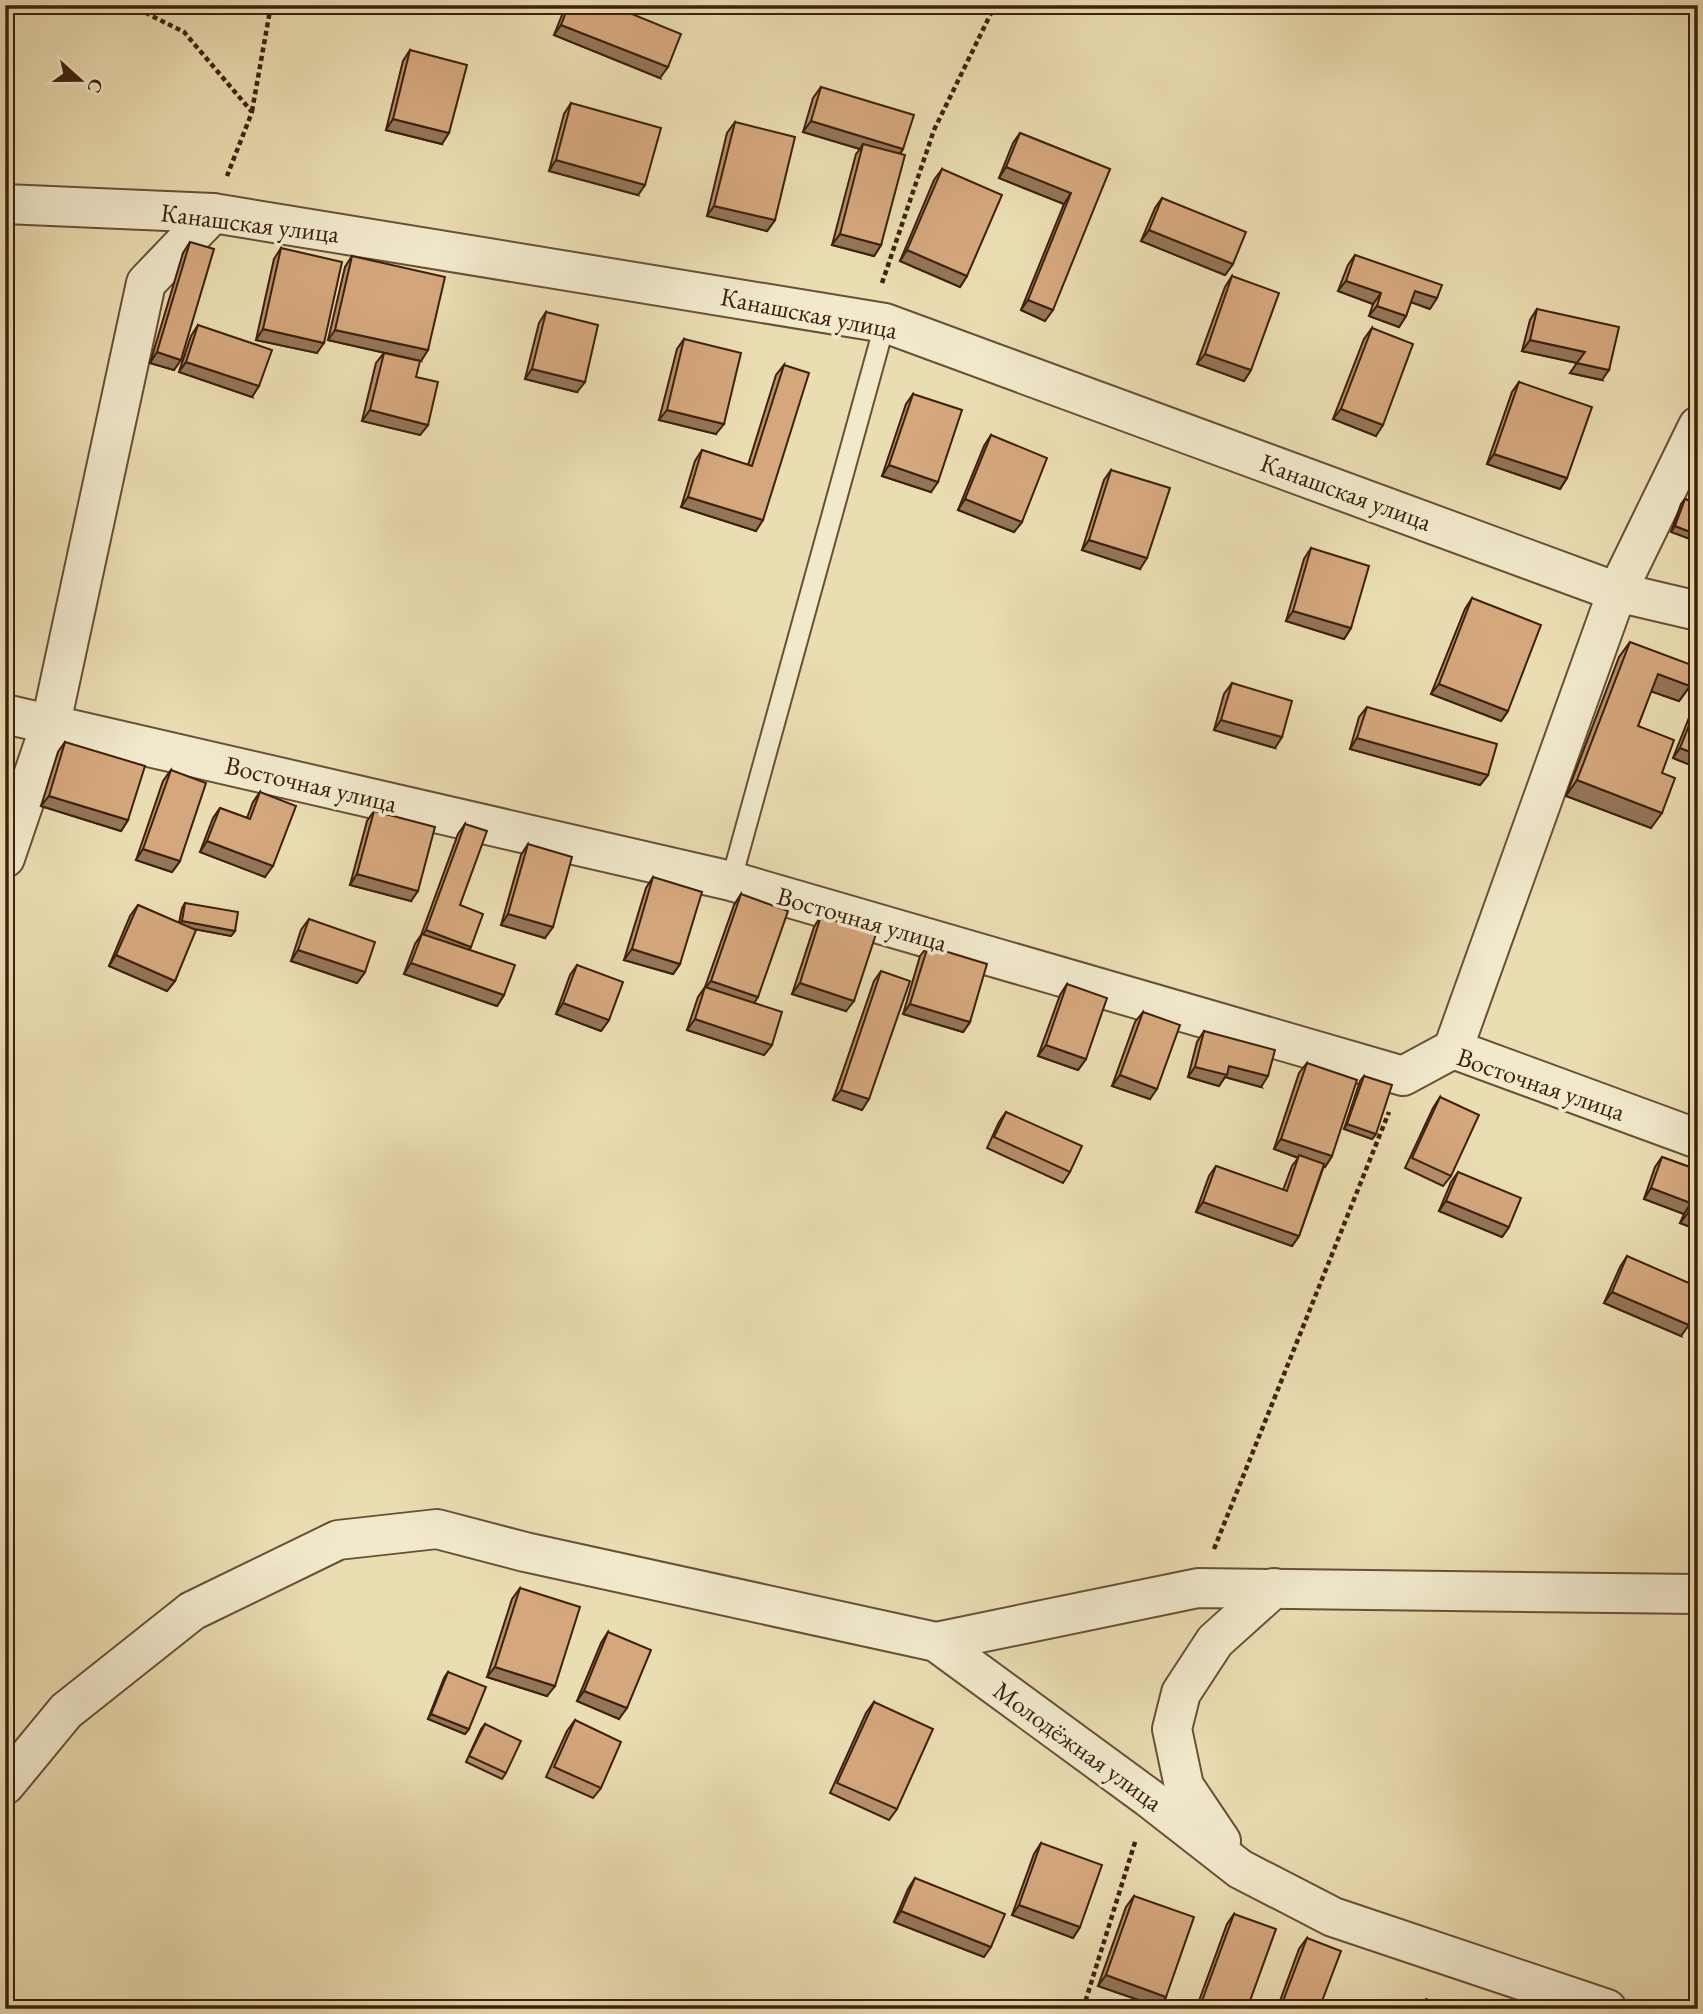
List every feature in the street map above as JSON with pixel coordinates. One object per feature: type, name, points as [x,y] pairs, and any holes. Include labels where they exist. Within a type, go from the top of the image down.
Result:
[{"type":"street","name":"Канашская улица","points":[[5,204],[213,212],[877,322],[1617,592],[1698,611]]},
{"type":"street","points":[[5,858],[51,723],[146,283],[213,212]]},
{"type":"street","points":[[1453,1049],[1617,592],[1698,426]]},
{"type":"street","name":"Восточная улица","points":[[5,714],[731,881],[1404,1076],[1453,1049],[1698,1139]]},
{"type":"street","name":"Молодёжная улица","points":[[5,1785],[66,1711],[192,1611],[338,1539],[437,1529],[525,1552],[936,1642],[1149,1798],[1240,1869],[1333,1917],[1607,2009]]},
{"type":"street","points":[[936,1642],[1198,1588],[1698,1594]]},
{"type":"street","points":[[1240,1869],[1184,1786],[1172,1729],[1181,1693],[1216,1641],[1274,1588]]},
{"type":"lane","points":[[731,881],[877,322]]},
{"type":"path","points":[[130,5],[184,32],[251,112]]},
{"type":"path","points":[[213,212],[251,112],[271,5]]},
{"type":"path","points":[[877,322],[934,130],[995,5]]},
{"type":"path","points":[[1198,1588],[1404,1076]]},
{"type":"path","points":[[1083,2009],[1149,1798]]},
{"type":"building","points":[[569,5],[610,5],[681,34],[668,67],[561,25]]},
{"type":"building","points":[[410,50],[467,65],[449,133],[393,119]]},
{"type":"building","points":[[821,87],[914,115],[903,149],[811,121]]},
{"type":"building","points":[[571,103],[661,128],[645,185],[556,160]]},
{"type":"building","points":[[735,122],[795,137],[775,220],[714,206]]},
{"type":"building","points":[[1020,133],[1110,169],[1053,310],[1028,300],[1071,193],[1006,167]]},
{"type":"building","points":[[863,144],[905,155],[881,245],[840,234]]},
{"type":"building","points":[[942,169],[1002,195],[967,276],[907,250]]},
{"type":"building","points":[[1162,198],[1246,232],[1233,264],[1149,230]]},
{"type":"building","points":[[190,242],[214,249],[181,360],[157,352]]},
{"type":"building","points":[[281,248],[342,262],[324,343],[263,329]]},
{"type":"building","points":[[1355,255],[1442,285],[1437,298],[1415,291],[1406,316],[1377,306],[1381,293],[1346,281]]},
{"type":"building","points":[[352,256],[445,277],[428,350],[335,330]]},
{"type":"building","points":[[1232,276],[1279,293],[1251,370],[1205,354]]},
{"type":"building","points":[[1537,309],[1619,327],[1609,370],[1577,363],[1585,352],[1530,340]]},
{"type":"building","points":[[546,312],[598,325],[585,382],[532,369]]},
{"type":"building","points":[[198,325],[272,350],[259,386],[186,362]]},
{"type":"building","points":[[1372,328],[1413,344],[1383,425],[1341,409]]},
{"type":"building","points":[[684,339],[741,353],[724,424],[667,410]]},
{"type":"building","points":[[384,353],[420,361],[416,377],[438,382],[428,425],[370,410]]},
{"type":"building","points":[[784,365],[809,373],[763,520],[688,497],[702,450],[752,466]]},
{"type":"building","points":[[1519,382],[1592,407],[1567,478],[1494,454]]},
{"type":"building","points":[[913,394],[962,410],[938,482],[889,465]]},
{"type":"building","points":[[991,435],[1047,458],[1022,522],[965,499]]},
{"type":"building","points":[[1111,470],[1170,488],[1147,558],[1089,540]]},
{"type":"building","points":[[1685,499],[1698,504],[1698,535],[1675,526]]},
{"type":"building","points":[[1311,548],[1369,566],[1351,628],[1293,611]]},
{"type":"building","points":[[1472,598],[1541,625],[1508,711],[1439,684]]},
{"type":"building","points":[[1630,642],[1697,667],[1690,686],[1658,674],[1638,726],[1674,740],[1662,773],[1675,778],[1662,813],[1577,780]]},
{"type":"building","points":[[1232,683],[1292,701],[1282,737],[1221,720]]},
{"type":"building","points":[[1698,703],[1698,755],[1680,748]]},
{"type":"building","points":[[1367,707],[1497,744],[1488,775],[1357,738]]},
{"type":"building","points":[[65,742],[145,766],[128,820],[49,796]]},
{"type":"building","points":[[171,770],[206,783],[180,861],[143,849]]},
{"type":"building","points":[[260,792],[296,806],[273,866],[207,841],[220,808],[250,819]]},
{"type":"building","points":[[374,811],[435,827],[418,891],[357,874]]},
{"type":"building","points":[[465,824],[487,831],[460,905],[483,914],[471,947],[426,930]]},
{"type":"building","points":[[528,844],[572,857],[553,927],[508,914]]},
{"type":"building","points":[[653,877],[702,892],[680,964],[632,949]]},
{"type":"building","points":[[741,894],[788,911],[758,997],[711,981]]},
{"type":"building","points":[[185,903],[238,912],[235,931],[182,921]]},
{"type":"building","points":[[138,905],[196,930],[175,981],[116,955]]},
{"type":"building","points":[[821,916],[876,934],[854,1001],[800,983]]},
{"type":"building","points":[[309,919],[375,942],[365,972],[298,950]]},
{"type":"building","points":[[422,934],[515,965],[504,995],[411,963]]},
{"type":"building","points":[[928,946],[987,964],[970,1022],[910,1004]]},
{"type":"building","points":[[577,965],[623,982],[609,1020],[563,1003]]},
{"type":"building","points":[[881,971],[910,981],[869,1099],[841,1090]]},
{"type":"building","points":[[1067,984],[1107,998],[1086,1059],[1046,1045]]},
{"type":"building","points":[[705,987],[782,1012],[772,1045],[695,1019]]},
{"type":"building","points":[[1143,1012],[1180,1025],[1157,1089],[1120,1075]]},
{"type":"building","points":[[1204,1031],[1275,1050],[1268,1076],[1229,1066],[1227,1075],[1195,1067]]},
{"type":"building","points":[[1307,1063],[1357,1080],[1332,1156],[1281,1139]]},
{"type":"building","points":[[1364,1076],[1392,1085],[1376,1134],[1347,1124]]},
{"type":"building","points":[[1440,1097],[1479,1115],[1451,1176],[1412,1158]]},
{"type":"building","points":[[1006,1112],[1082,1146],[1070,1172],[994,1137]]},
{"type":"building","points":[[1299,1155],[1324,1164],[1299,1236],[1203,1202],[1216,1166],[1287,1191]]},
{"type":"building","points":[[1662,1157],[1698,1170],[1698,1217],[1688,1213],[1691,1203],[1651,1188]]},
{"type":"building","points":[[1458,1172],[1521,1198],[1509,1227],[1446,1201]]},
{"type":"building","points":[[1627,1256],[1698,1287],[1698,1304],[1689,1325],[1612,1292]]},
{"type":"building","points":[[520,1588],[580,1607],[555,1686],[495,1667]]},
{"type":"building","points":[[608,1632],[651,1650],[627,1708],[584,1691]]},
{"type":"building","points":[[448,1672],[486,1687],[469,1729],[431,1714]]},
{"type":"building","points":[[874,1702],[933,1729],[897,1809],[837,1783]]},
{"type":"building","points":[[575,1720],[621,1742],[601,1788],[554,1767]]},
{"type":"building","points":[[485,1724],[521,1741],[506,1773],[469,1756]]},
{"type":"building","points":[[1041,1843],[1102,1865],[1080,1927],[1019,1905]]},
{"type":"building","points":[[915,1878],[1005,1914],[991,1947],[901,1911]]},
{"type":"building","points":[[1134,1896],[1194,1917],[1166,1997],[1106,1975]]},
{"type":"building","points":[[1234,1914],[1276,1929],[1247,2009],[1199,2009]]},
{"type":"building","points":[[1307,1938],[1341,1951],[1319,2009],[1280,2009]]},
{"type":"building","points":[[1426,1999],[1456,2009],[1422,2009]]},
{"type":"building","points":[[1098,2001],[1121,2009],[1095,2009]]}]
